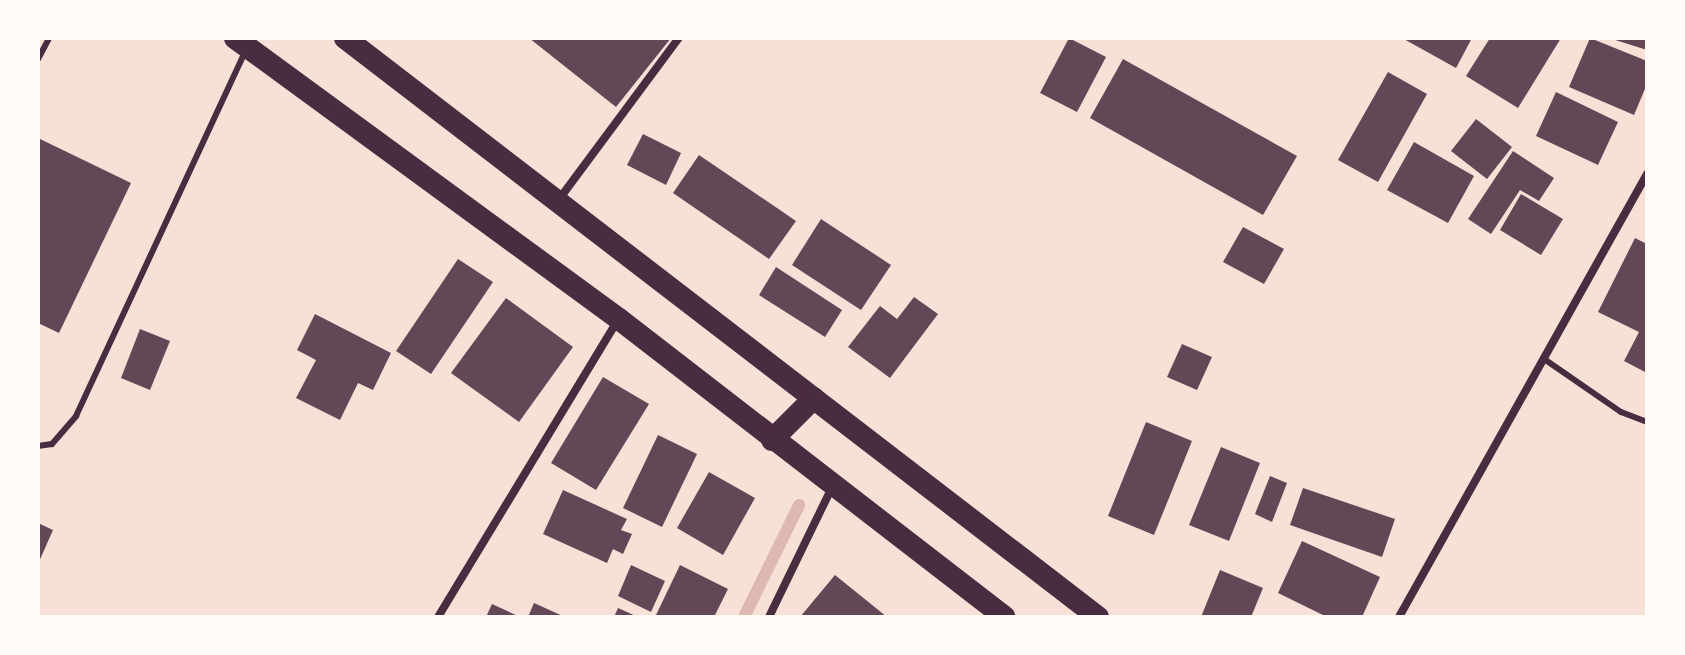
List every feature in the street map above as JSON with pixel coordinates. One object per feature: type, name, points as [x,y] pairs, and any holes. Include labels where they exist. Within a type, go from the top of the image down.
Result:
[{"type":"highway","points":[[345,38],[559,199],[1098,617]]},
{"type":"highway","points":[[241,43],[619,319],[1004,617]]},
{"type":"highway","points":[[772,440],[814,398]]},
{"type":"street","points":[[559,199],[679,38]]},
{"type":"street","points":[[1399,617],[1547,361],[1647,174]]},
{"type":"street","points":[[438,617],[619,319]]},
{"type":"street","points":[[769,617],[834,483]]},
{"type":"lane","points":[[38,59],[49,38]]},
{"type":"lane","points":[[38,446],[52,444],[76,416],[241,43]]},
{"type":"lane","points":[[1547,361],[1621,412],[1647,422]]},
{"type":"building","points":[[529,38],[671,38],[616,107]]},
{"type":"building","points":[[1069,38],[1106,57],[1077,112],[1040,93]]},
{"type":"building","points":[[1402,38],[1472,38],[1456,68]]},
{"type":"building","points":[[1490,38],[1561,38],[1518,108],[1466,76]]},
{"type":"building","points":[[1590,38],[1647,61],[1647,84],[1634,115],[1569,87]]},
{"type":"building","points":[[1647,38],[1647,50],[1612,39]]},
{"type":"building","points":[[1123,59],[1297,156],[1263,215],[1090,118]]},
{"type":"building","points":[[1388,72],[1427,94],[1378,182],[1338,160]]},
{"type":"building","points":[[1556,92],[1618,122],[1598,165],[1536,136]]},
{"type":"building","points":[[1476,119],[1512,147],[1487,179],[1451,151]]},
{"type":"building","points":[[643,134],[681,153],[666,185],[627,165]]},
{"type":"building","points":[[38,138],[131,183],[59,333],[38,323]]},
{"type":"building","points":[[1414,142],[1474,176],[1448,223],[1387,190]]},
{"type":"building","points":[[1513,151],[1554,178],[1539,201],[1520,190],[1491,234],[1468,219]]},
{"type":"building","points":[[699,155],[796,221],[769,259],[673,193]]},
{"type":"building","points":[[1521,194],[1563,219],[1541,255],[1500,230]]},
{"type":"building","points":[[821,219],[891,265],[861,310],[792,265]]},
{"type":"building","points":[[1243,227],[1284,249],[1264,284],[1223,262]]},
{"type":"building","points":[[1635,238],[1647,244],[1647,373],[1624,361],[1639,332],[1598,312]]},
{"type":"building","points":[[458,259],[493,282],[431,374],[396,351]]},
{"type":"building","points":[[776,267],[842,310],[825,337],[759,295]]},
{"type":"building","points":[[914,297],[938,314],[890,378],[848,347],[880,306],[897,319]]},
{"type":"building","points":[[506,298],[573,347],[519,422],[451,373]]},
{"type":"building","points":[[315,314],[391,353],[373,390],[358,383],[340,420],[296,398],[316,360],[297,350]]},
{"type":"building","points":[[140,329],[170,341],[150,390],[121,378]]},
{"type":"building","points":[[1182,344],[1212,357],[1197,390],[1167,377]]},
{"type":"building","points":[[603,377],[649,404],[596,490],[551,463]]},
{"type":"building","points":[[1146,422],[1192,441],[1154,535],[1108,516]]},
{"type":"building","points":[[658,435],[697,454],[662,527],[623,508]]},
{"type":"building","points":[[1221,447],[1260,463],[1229,541],[1189,525]]},
{"type":"building","points":[[709,472],[755,498],[723,555],[677,528]]},
{"type":"building","points":[[1270,476],[1287,483],[1272,522],[1255,514]]},
{"type":"building","points":[[1303,488],[1395,519],[1382,557],[1290,525]]},
{"type":"building","points":[[563,490],[627,519],[621,530],[632,534],[623,554],[613,549],[607,563],[543,534]]},
{"type":"building","points":[[38,523],[53,530],[38,564]]},
{"type":"building","points":[[1302,541],[1380,577],[1362,617],[1327,617],[1278,593]]},
{"type":"building","points":[[631,565],[665,581],[651,612],[618,596]]},
{"type":"building","points":[[680,565],[728,589],[714,617],[656,615]]},
{"type":"building","points":[[1220,570],[1263,588],[1251,617],[1201,617]]},
{"type":"building","points":[[835,575],[887,617],[800,617]]},
{"type":"building","points":[[534,603],[565,617],[528,617]]},
{"type":"building","points":[[492,604],[520,617],[486,617]]},
{"type":"building","points":[[618,608],[638,617],[614,617]]},
{"type":"waterway","points":[[744,617],[799,505]]}]
